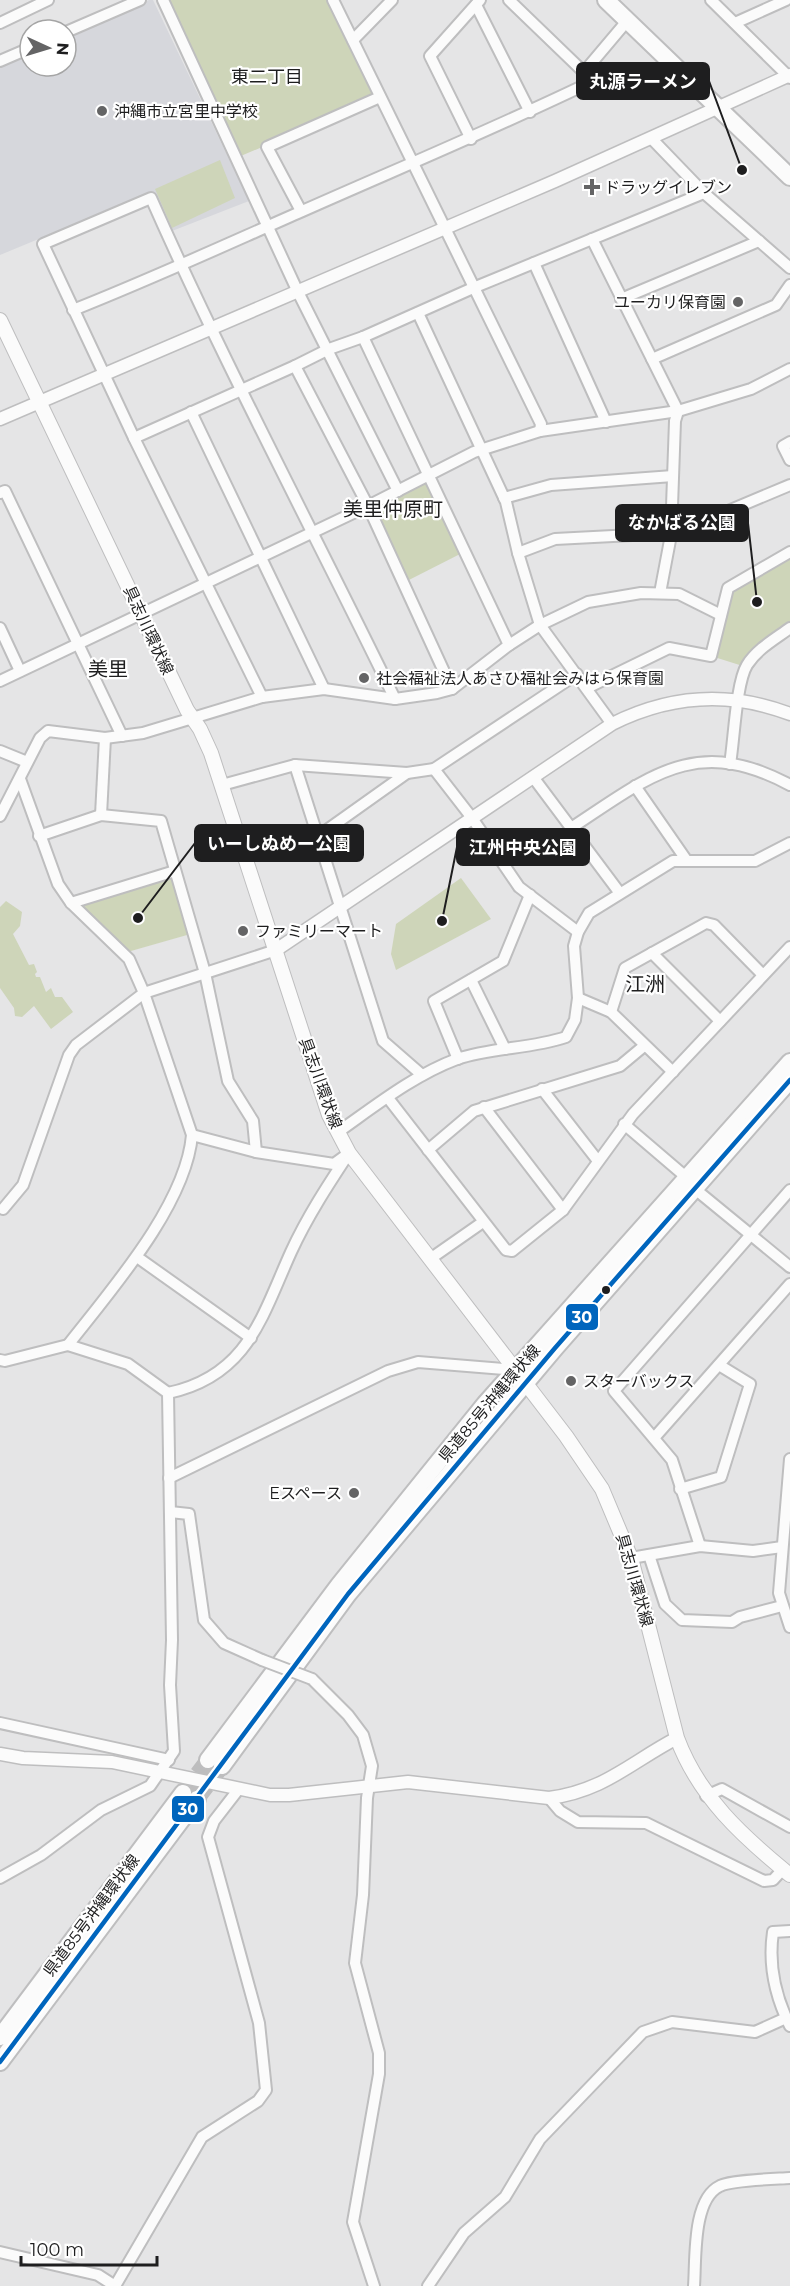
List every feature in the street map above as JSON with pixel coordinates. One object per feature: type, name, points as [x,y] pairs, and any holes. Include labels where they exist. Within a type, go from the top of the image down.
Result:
[{"type":"main road","points":[[606,0],[790,177]]},
{"type":"main road","name":"具志川環状線","points":[[0,320],[187,710],[194,718],[222,785],[329,1115],[349,1153],[567,1436],[602,1489],[631,1558],[677,1738],[686,1762],[706,1796],[733,1826],[787,1872]]},
{"type":"main road","name":"県道85号沖縄環状線","points":[[790,1062],[691,1183],[526,1384],[348,1594],[215,1763],[346,1576],[515,1370],[691,1183],[790,1080]]},
{"type":"main road","name":"県道85号沖縄環状線","points":[[0,2037],[190,1796],[0,2062]]},
{"type":"street","points":[[0,23],[50,0]]},
{"type":"street","points":[[78,27],[140,0]]},
{"type":"street","points":[[163,0],[297,290],[329,349],[398,491]]},
{"type":"street","points":[[333,0],[541,424],[540,431]]},
{"type":"street","points":[[353,40],[392,0]]},
{"type":"street","points":[[73,310],[181,267],[302,211],[471,139],[593,81],[509,0]]},
{"type":"street","points":[[0,419],[651,138],[789,76],[711,0]]},
{"type":"street","points":[[735,23],[786,0]]},
{"type":"street","points":[[471,139],[430,56],[478,2],[530,112]]},
{"type":"street","points":[[584,72],[627,21]]},
{"type":"street","points":[[0,61],[18,53]]},
{"type":"street","points":[[302,211],[267,147],[380,97]]},
{"type":"street","points":[[651,138],[704,193],[790,268]]},
{"type":"street","points":[[134,438],[329,349],[363,338],[473,288],[704,193]]},
{"type":"street","points":[[262,697],[207,581],[134,438],[43,244],[151,198],[181,267],[314,531],[395,699]]},
{"type":"street","points":[[592,239],[678,411],[675,421],[671,534],[660,593]]},
{"type":"street","points":[[621,299],[759,241]]},
{"type":"street","points":[[534,263],[606,422]]},
{"type":"street","points":[[652,359],[776,305],[790,285]]},
{"type":"street","points":[[418,313],[504,498],[540,625],[612,724]]},
{"type":"street","points":[[363,338],[508,645]]},
{"type":"street","points":[[295,366],[368,506],[452,689]]},
{"type":"street","points":[[0,681],[483,449],[540,431],[678,411],[751,389],[790,369]]},
{"type":"street","points":[[191,412],[324,689]]},
{"type":"street","points":[[790,442],[783,446],[790,460]]},
{"type":"street","points":[[504,498],[550,485],[673,476]]},
{"type":"street","points":[[0,480],[2,492],[79,643],[122,736]]},
{"type":"street","points":[[518,553],[555,539],[671,534],[790,485]]},
{"type":"street","points":[[586,688],[669,648],[711,656],[728,588],[790,552]]},
{"type":"street","points":[[0,814],[40,738],[48,731],[105,738],[143,733],[262,697],[324,689],[408,699],[452,689],[508,645],[540,625],[588,602],[641,593],[679,594],[721,615]]},
{"type":"street","points":[[0,628],[20,671]]},
{"type":"street","points":[[730,764],[738,700],[746,667],[773,640],[790,628]]},
{"type":"street","points":[[222,785],[295,765],[407,773],[434,769],[577,674]]},
{"type":"street","points":[[3,1209],[23,1185],[69,1055],[76,1045],[144,993],[276,950],[338,906],[612,724],[645,709],[677,701],[738,700],[790,714]]},
{"type":"street","points":[[101,815],[105,738]]},
{"type":"street","points":[[0,751],[27,762]]},
{"type":"street","points":[[571,828],[635,786],[674,767],[690,764],[730,764],[750,767],[790,785]]},
{"type":"street","points":[[295,765],[338,906],[383,1041],[422,1075]]},
{"type":"street","points":[[434,769],[472,818],[519,887],[578,932]]},
{"type":"street","points":[[317,837],[407,773]]},
{"type":"street","points":[[532,777],[619,892]]},
{"type":"street","points":[[20,779],[58,884],[71,903],[124,952],[144,993],[192,1135],[191,1154],[183,1177],[137,1257],[68,1345]]},
{"type":"street","points":[[635,786],[687,861]]},
{"type":"street","points":[[39,836],[101,815],[162,821],[205,973],[228,1081],[254,1121],[256,1152]]},
{"type":"street","points":[[338,1132],[422,1075],[458,1059],[543,1044],[566,1037],[574,1020],[578,998],[574,946],[578,932],[589,913],[619,892],[673,861],[755,861],[790,843]]},
{"type":"street","points":[[71,903],[175,871]]},
{"type":"street","points":[[458,1059],[434,1001],[503,961],[530,895]]},
{"type":"street","points":[[611,1012],[625,968],[706,923],[714,925],[763,975]]},
{"type":"street","points":[[388,1098],[483,1222],[506,1250],[512,1251],[563,1209],[624,1124],[790,947]]},
{"type":"street","points":[[652,953],[720,1021]]},
{"type":"street","points":[[471,980],[505,1049]]},
{"type":"street","points":[[578,998],[611,1012],[673,1072]]},
{"type":"street","points":[[428,1150],[474,1111],[620,1066],[644,1046]]},
{"type":"street","points":[[542,1089],[598,1161]]},
{"type":"street","points":[[484,1107],[563,1209]]},
{"type":"street","points":[[624,1124],[790,1268]]},
{"type":"street","points":[[192,1135],[256,1152],[334,1164],[349,1153]]},
{"type":"street","points":[[0,1360],[5,1361],[68,1345],[128,1364],[168,1393],[183,1390],[219,1369],[251,1338],[274,1297],[291,1252],[324,1192],[349,1153]]},
{"type":"street","points":[[700,1546],[672,1460],[614,1391],[790,1190]]},
{"type":"street","points":[[430,1259],[483,1222]]},
{"type":"street","points":[[137,1257],[251,1338]]},
{"type":"street","points":[[654,1438],[790,1284]]},
{"type":"street","points":[[169,1478],[388,1371],[418,1362],[515,1370]]},
{"type":"street","points":[[680,1489],[721,1477],[750,1384],[719,1365]]},
{"type":"street","points":[[0,1878],[41,1856],[101,1810],[150,1786],[162,1772],[174,1751],[170,1685],[172,1640],[168,1393]]},
{"type":"street","points":[[790,1459],[779,1593],[790,1627]]},
{"type":"street","points":[[170,1512],[189,1514],[204,1620],[224,1643],[312,1679],[348,1715],[363,1735],[372,1766],[363,1895],[355,1963],[379,2053],[379,2074],[353,2222],[374,2286]]},
{"type":"street","points":[[631,1558],[700,1546],[753,1551],[782,1547]]},
{"type":"street","points":[[649,1555],[665,1604],[682,1620],[732,1622],[740,1617],[782,1606]]},
{"type":"street","points":[[0,1723],[169,1760]]},
{"type":"street","points":[[0,1754],[22,1758],[112,1762],[238,1790],[289,1796],[369,1784],[408,1782],[549,1798],[563,1796],[613,1779],[677,1738]]},
{"type":"street","points":[[706,1796],[722,1789],[790,1827]]},
{"type":"street","points":[[0,2252],[98,2275],[115,2286],[202,2137],[258,2102],[266,2090],[259,2023],[208,1837],[214,1821],[238,1790]]},
{"type":"street","points":[[549,1798],[560,1811],[578,1822],[646,1823],[765,1881],[773,1880],[787,1872]]},
{"type":"street","points":[[428,2286],[464,2233],[505,2197],[540,2139],[643,2032],[672,2022],[755,2032],[788,2022],[769,1958],[773,1932],[790,1931]]},
{"type":"street","points":[[694,2286],[699,2219],[705,2200],[720,2186],[790,2178]]},
{"type":"shaded area","name":"沖縄市立宮里中学校","points":[[153,0],[249,201],[172,231],[152,192],[0,255],[0,67],[18,59],[18,78],[78,78],[78,33]]},
{"type":"green space","points":[[163,0],[333,0],[380,97],[236,158]]},
{"type":"green space","points":[[220,160],[235,198],[172,228],[155,189]]},
{"type":"green space","points":[[428,477],[464,552],[403,583],[368,506]]},
{"type":"green space","points":[[790,552],[790,628],[746,667],[711,656],[728,588]]},
{"type":"green space","points":[[175,871],[194,933],[124,953],[71,903]]},
{"type":"green space","points":[[461,878],[491,919],[396,970],[391,954],[396,924]]},
{"type":"green space","points":[[6,901],[22,912],[20,926],[13,934],[29,965],[34,964],[36,977],[40,977],[46,992],[51,988],[55,997],[62,997],[73,1012],[51,1029],[34,1006],[22,1017],[15,1016],[14,1008],[0,988],[0,907]]},
{"type":"tunnel","points":[[183,1793],[208,1760]]},
{"type":"tunnel","points":[[197,1799],[222,1766]]},
{"type":"transit line","name":"30","points":[[0,2062],[348,1594],[555,1348],[790,1080]]},
{"type":"place","name":"沖縄市立宮里中学校","points":[[102,111]]},
{"type":"place","name":"丸源ラーメン","points":[[742,170]]},
{"type":"place","name":"ドラッグイレブン","points":[[592,187]]},
{"type":"place","name":"ユーカリ保育園","points":[[738,302]]},
{"type":"place","name":"なかばる公園","points":[[757,602]]},
{"type":"place","name":"社会福祉法人あさひ福祉会みはら保育園","points":[[364,678]]},
{"type":"place","name":"いーしぬめー公園","points":[[138,918]]},
{"type":"place","name":"江州中央公園","points":[[442,921]]},
{"type":"place","name":"ファミリーマート","points":[[243,931]]},
{"type":"place","name":"スターバックス","points":[[571,1381]]},
{"type":"place","name":"Eスペース","points":[[354,1493]]},
{"type":"district","name":"東二丁目","points":[[267,77]]},
{"type":"district","name":"美里仲原町","points":[[393,509]]},
{"type":"district","name":"美里","points":[[108,669]]},
{"type":"district","name":"江洲","points":[[645,984]]}]
